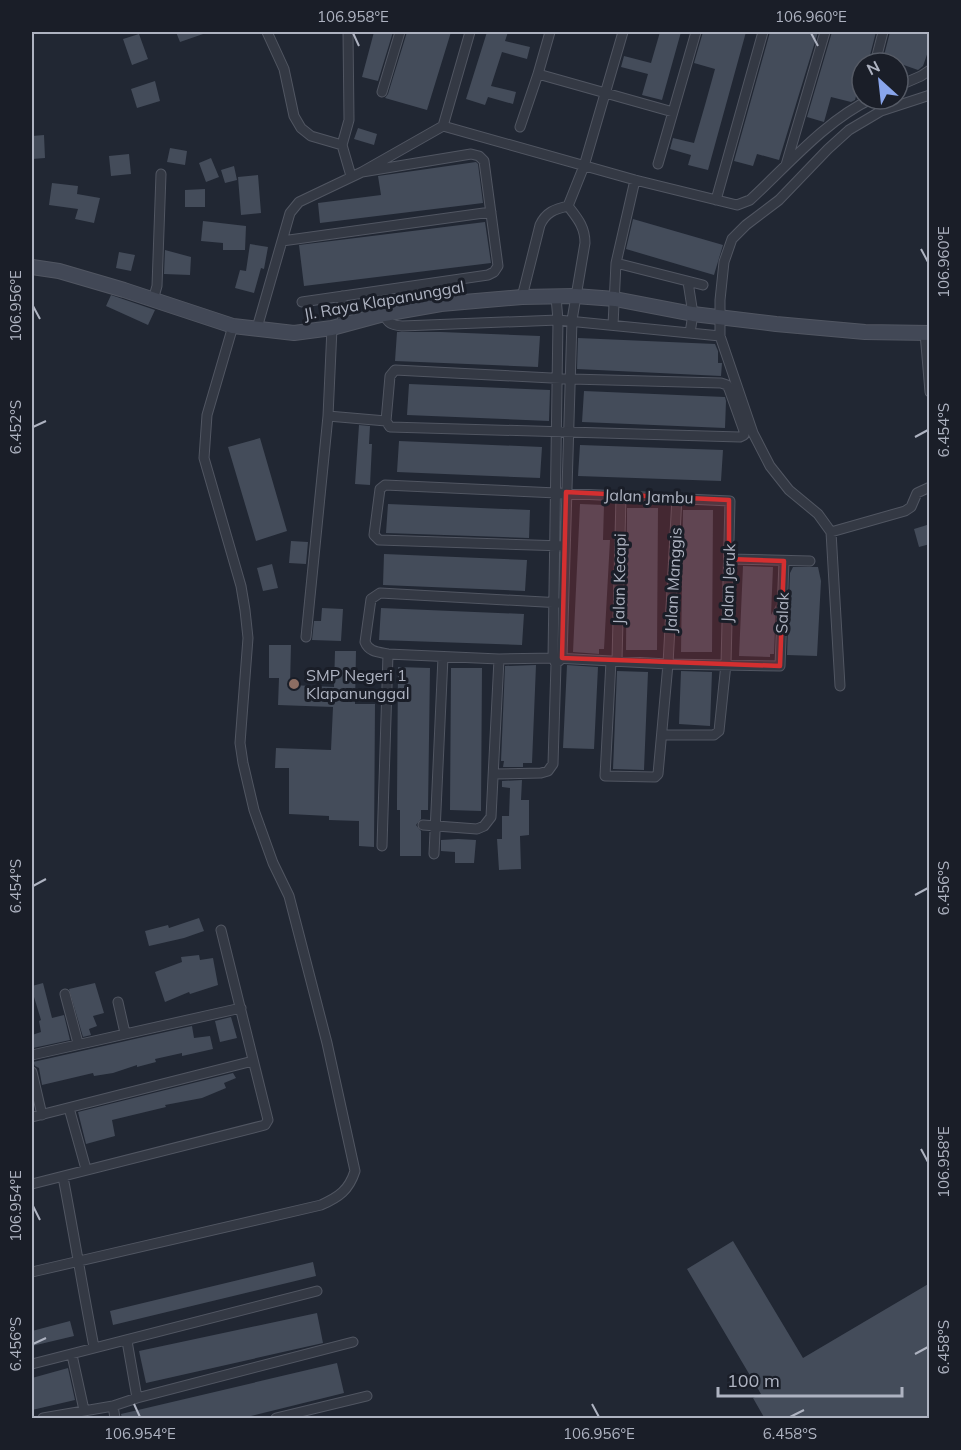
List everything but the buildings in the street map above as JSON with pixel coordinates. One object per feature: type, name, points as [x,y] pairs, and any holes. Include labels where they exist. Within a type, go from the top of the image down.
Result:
[{"type":"street","points":[[267,32],[284,69],[294,116],[301,128],[311,136],[342,145]]},
{"type":"street","points":[[348,32],[349,120],[342,145],[351,176]]},
{"type":"street","points":[[382,92],[400,32]]},
{"type":"street","points":[[256,328],[290,213],[299,202],[362,172],[443,126],[470,32]]},
{"type":"street","points":[[520,127],[550,32]]},
{"type":"street","points":[[568,206],[584,166],[623,32]]},
{"type":"street","points":[[658,164],[696,32]]},
{"type":"street","points":[[716,200],[763,32]]},
{"type":"street","points":[[785,168],[825,32]]},
{"type":"street","points":[[878,51],[884,32]]},
{"type":"street","points":[[910,81],[930,70]]},
{"type":"street","points":[[538,74],[673,112]]},
{"type":"street","points":[[840,686],[831,532],[818,514],[789,490],[770,466],[753,433],[720,336],[720,300],[724,262],[732,239],[746,225],[779,200],[849,130],[881,111],[930,95]]},
{"type":"street","points":[[443,126],[635,180],[737,205],[743,204],[785,168],[827,127],[850,111]]},
{"type":"street","points":[[302,302],[488,275],[498,266],[484,161],[479,156],[471,154],[362,172]]},
{"type":"street","points":[[153,300],[157,286],[161,174]]},
{"type":"street","points":[[613,325],[616,262],[635,180]]},
{"type":"street","points":[[558,603],[565,546],[572,320],[585,243],[585,233],[581,222],[568,206]]},
{"type":"street","points":[[522,297],[544,217],[553,210],[568,206]]},
{"type":"street","points":[[282,241],[491,212]]},
{"type":"street","points":[[616,262],[703,285]]},
{"type":"street","name":"Jl. Raya Klapanunggal","points":[[32,267],[59,271],[232,326],[294,333],[441,304],[522,297],[575,296],[615,299],[721,318],[865,332],[927,333]]},
{"type":"street","points":[[688,282],[693,314],[690,333]]},
{"type":"street","points":[[306,637],[337,326],[342,296]]},
{"type":"street","points":[[494,774],[541,773],[548,771],[553,764],[558,603],[554,546],[558,320],[556,297]]},
{"type":"street","points":[[384,314],[387,321],[393,325],[402,326],[572,320],[720,336]]},
{"type":"street","points":[[32,1272],[321,1204],[343,1193],[349,1186],[355,1171],[327,1043],[289,896],[273,863],[254,810],[240,743],[248,638],[245,610],[241,586],[204,458],[207,415],[232,326]]},
{"type":"street","points":[[927,333],[930,392]]},
{"type":"street","points":[[395,370],[571,379],[721,383],[729,389],[744,435],[740,437],[556,433],[390,427],[386,421],[390,376],[395,370]]},
{"type":"street","points":[[328,417],[386,421]]},
{"type":"street","name":"Jalan Jambu","points":[[554,546],[379,540],[374,535],[380,489],[385,485],[726,499],[731,502]]},
{"type":"street","points":[[831,532],[905,511],[911,507],[917,493],[930,487]]},
{"type":"street","name":"Jalan Kecapi","points":[[621,496],[614,661],[605,776],[655,777],[658,774],[663,735]]},
{"type":"street","name":"Jalan Manggis","points":[[663,735],[677,497]]},
{"type":"street","name":"Jalan Jeruk","points":[[663,735],[714,735],[719,731],[726,664],[731,502]]},
{"type":"street","points":[[554,546],[565,546]]},
{"type":"street","points":[[729,559],[810,561]]},
{"type":"street","name":"Salak","points":[[726,664],[780,666],[784,561]]},
{"type":"street","points":[[558,603],[380,593],[371,599],[365,642],[367,648],[388,654],[726,664]]},
{"type":"street","points":[[382,846],[388,654]]},
{"type":"street","points":[[434,854],[443,657]]},
{"type":"street","points":[[423,825],[468,830],[482,829],[490,817],[499,659]]},
{"type":"street","points":[[32,1184],[266,1125],[268,1119],[221,930]]},
{"type":"street","points":[[65,994],[78,1043]]},
{"type":"street","points":[[118,1002],[125,1033]]},
{"type":"street","points":[[32,1055],[241,1008]]},
{"type":"street","points":[[32,1117],[253,1061]]},
{"type":"street","points":[[32,1072],[42,1115]]},
{"type":"street","points":[[69,1108],[86,1169]]},
{"type":"street","points":[[63,1177],[94,1347]]},
{"type":"street","points":[[32,1364],[316,1292]]},
{"type":"street","points":[[127,1341],[137,1398]]},
{"type":"street","points":[[43,1419],[112,1406],[353,1341]]},
{"type":"street","points":[[72,1355],[84,1410]]},
{"type":"street","points":[[276,1419],[367,1396]]},
{"type":"street","points":[[112,1406],[115,1419]]},
{"type":"highlighted area","points":[[566,492],[729,500],[729,559],[784,561],[780,666],[562,658]]},
{"type":"place","name":"SMP Negeri 1 Klapanunggal","points":[[294,684]]}]
